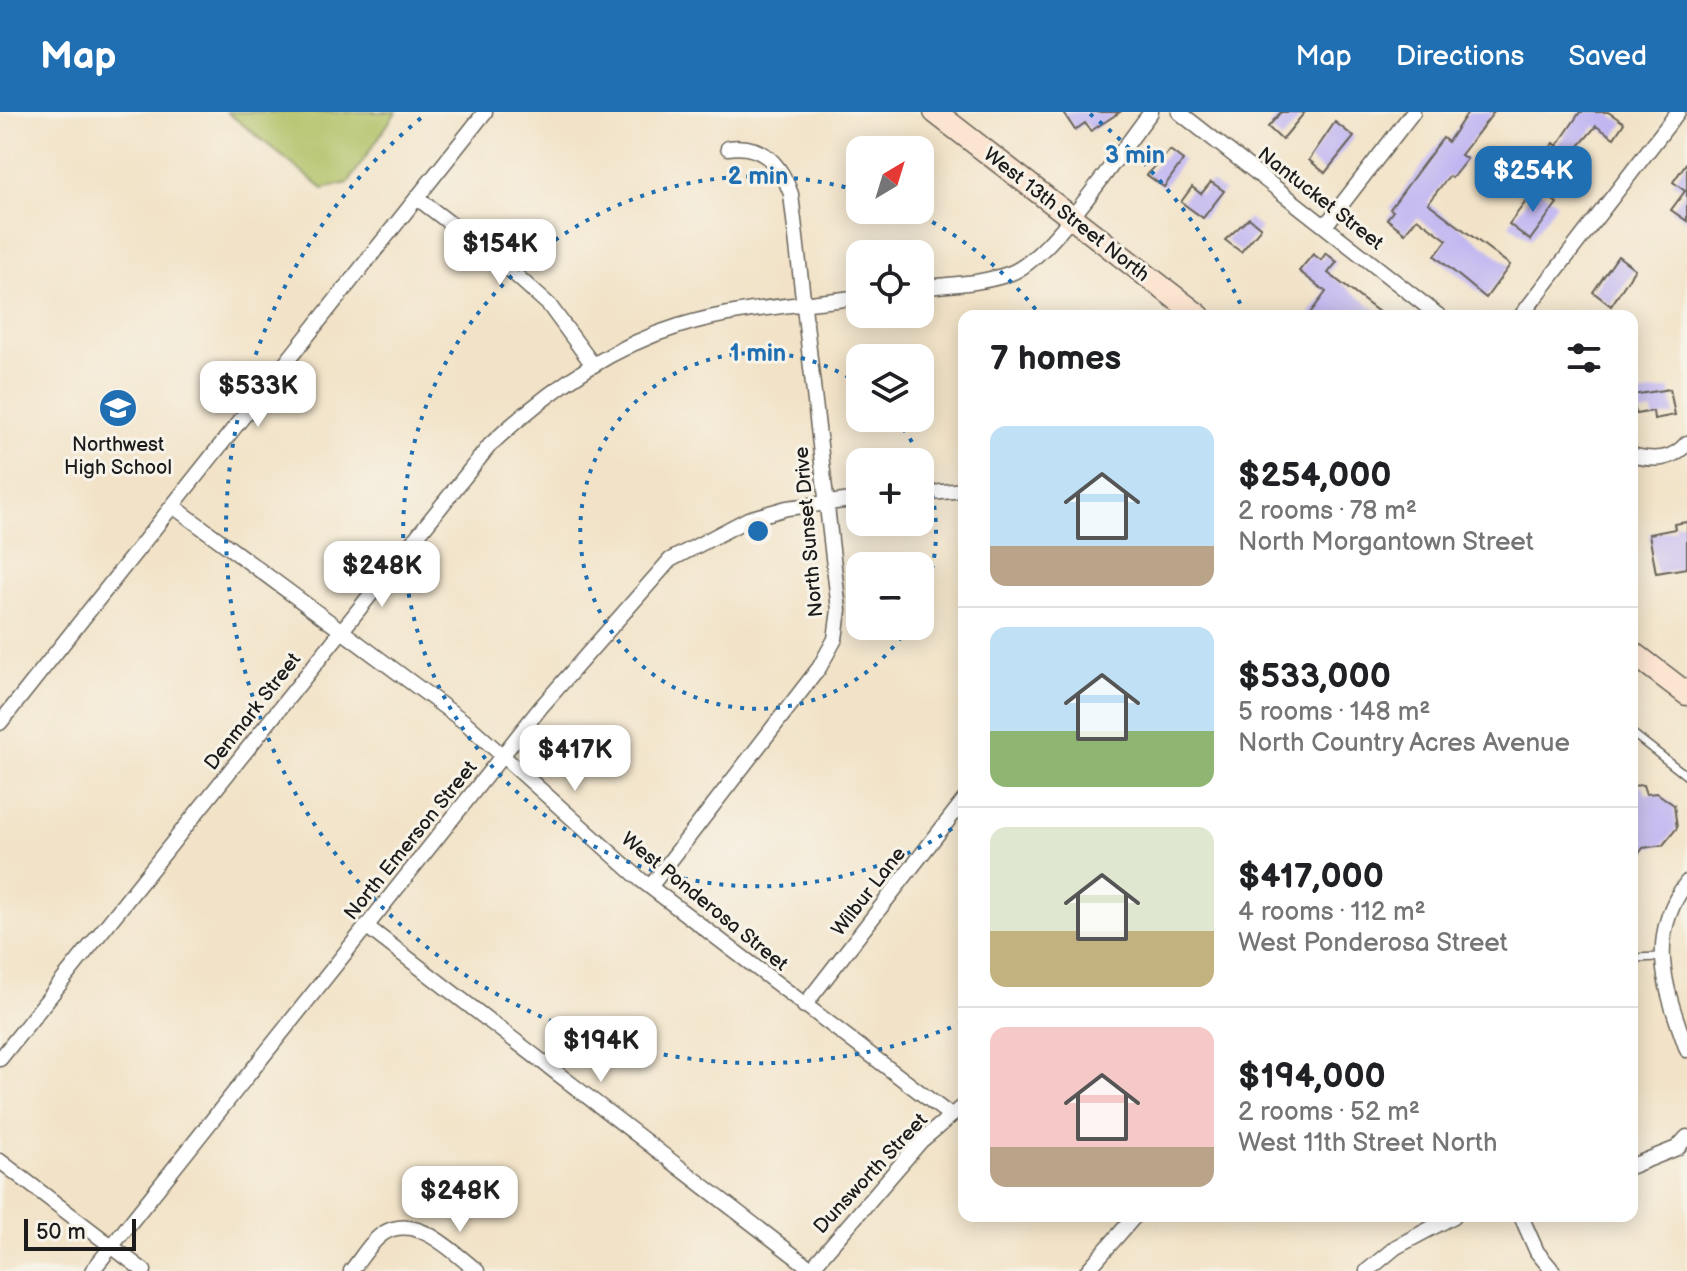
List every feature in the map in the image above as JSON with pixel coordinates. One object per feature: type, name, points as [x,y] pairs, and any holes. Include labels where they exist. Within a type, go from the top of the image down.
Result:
[{"type":"street","points":[[0,723],[485,112]]},
{"type":"street","name":"West 13th Street North","points":[[935,112],[1191,310]]},
{"type":"street","points":[[934,286],[1010,274],[1038,254],[1151,112]]},
{"type":"street","name":"Nantucket Street","points":[[1179,112],[1431,310]]},
{"type":"street","points":[[1325,226],[1413,112]]},
{"type":"street","points":[[1526,310],[1678,112]]},
{"type":"street","name":"North Sunset Drive","points":[[650,887],[819,668],[835,639],[839,610],[796,221],[785,177],[764,154],[746,145],[728,148]]},
{"type":"street","points":[[417,198],[501,262],[549,305],[593,365]]},
{"type":"street","name":"Denmark Street","points":[[0,1059],[490,445],[541,400],[593,365],[679,326],[846,299]]},
{"type":"street","points":[[1638,457],[1652,461],[1679,453],[1687,443]]},
{"type":"street","points":[[934,493],[958,491]]},
{"type":"street","name":"North Emerson Street","points":[[92,1271],[503,755],[670,560],[748,519],[787,508],[846,500]]},
{"type":"street","name":"West Ponderosa Street","points":[[173,506],[503,755],[650,887],[951,1116]]},
{"type":"street","points":[[1638,657],[1687,694]]},
{"type":"street","name":"Wilbur Lane","points":[[804,1006],[958,808]]},
{"type":"street","points":[[1687,882],[1669,909],[1661,957],[1687,1050]]},
{"type":"street","points":[[366,926],[811,1270]]},
{"type":"street","name":"Dunsworth Street","points":[[811,1270],[921,1141],[958,1110]]},
{"type":"street","points":[[1638,1164],[1677,1148],[1687,1137]]},
{"type":"street","points":[[0,1161],[144,1271]]},
{"type":"street","points":[[1087,1271],[1130,1222]]},
{"type":"street","points":[[1367,1271],[1396,1247],[1443,1222]]},
{"type":"street","points":[[1524,1222],[1537,1252],[1553,1271]]},
{"type":"street","points":[[351,1271],[385,1232],[420,1230],[477,1271]]},
{"type":"lane","points":[[1638,738],[1687,776]]},
{"type":"lane","points":[[1638,958],[1661,957]]},
{"type":"green space","points":[[227,112],[396,112],[348,183],[323,189]]},
{"type":"building","points":[[1063,112],[1120,112],[1091,131],[1085,123],[1075,130]]},
{"type":"building","points":[[1281,112],[1305,112],[1282,140],[1268,127]]},
{"type":"building","points":[[1468,112],[1494,112],[1461,155],[1467,159],[1428,203],[1510,265],[1486,298],[1435,256],[1447,240],[1417,218],[1405,233],[1387,219],[1393,211],[1390,209],[1427,159],[1443,138],[1448,142]]},
{"type":"building","points":[[1580,112],[1608,112],[1624,123],[1614,138],[1596,126],[1550,180],[1534,166],[1554,143],[1557,146]]},
{"type":"building","points":[[1335,122],[1354,137],[1325,173],[1309,160]]},
{"type":"building","points":[[1170,150],[1183,160],[1164,187],[1147,175]]},
{"type":"building","points":[[1687,162],[1687,221],[1671,210],[1685,191],[1673,182]]},
{"type":"building","points":[[1211,182],[1224,191],[1203,218],[1181,202],[1192,187],[1201,194]]},
{"type":"building","points":[[1536,188],[1557,203],[1530,240],[1509,224]]},
{"type":"building","points":[[1249,218],[1261,228],[1241,252],[1225,240]]},
{"type":"building","points":[[1326,253],[1337,262],[1328,273],[1376,310],[1312,310],[1326,292],[1299,271],[1313,254],[1321,260]]},
{"type":"building","points":[[1618,256],[1635,269],[1611,306],[1593,292]]},
{"type":"building","points":[[1670,389],[1675,415],[1654,419],[1653,411],[1638,414],[1638,394]]},
{"type":"building","points":[[1687,522],[1687,568],[1656,573],[1649,534],[1675,529],[1674,524]]},
{"type":"building","points":[[1638,785],[1643,785],[1646,794],[1657,793],[1674,805],[1677,828],[1663,845],[1643,848],[1638,855]]},
{"type":"place","name":"Northwest High School","points":[[118,408]]}]
